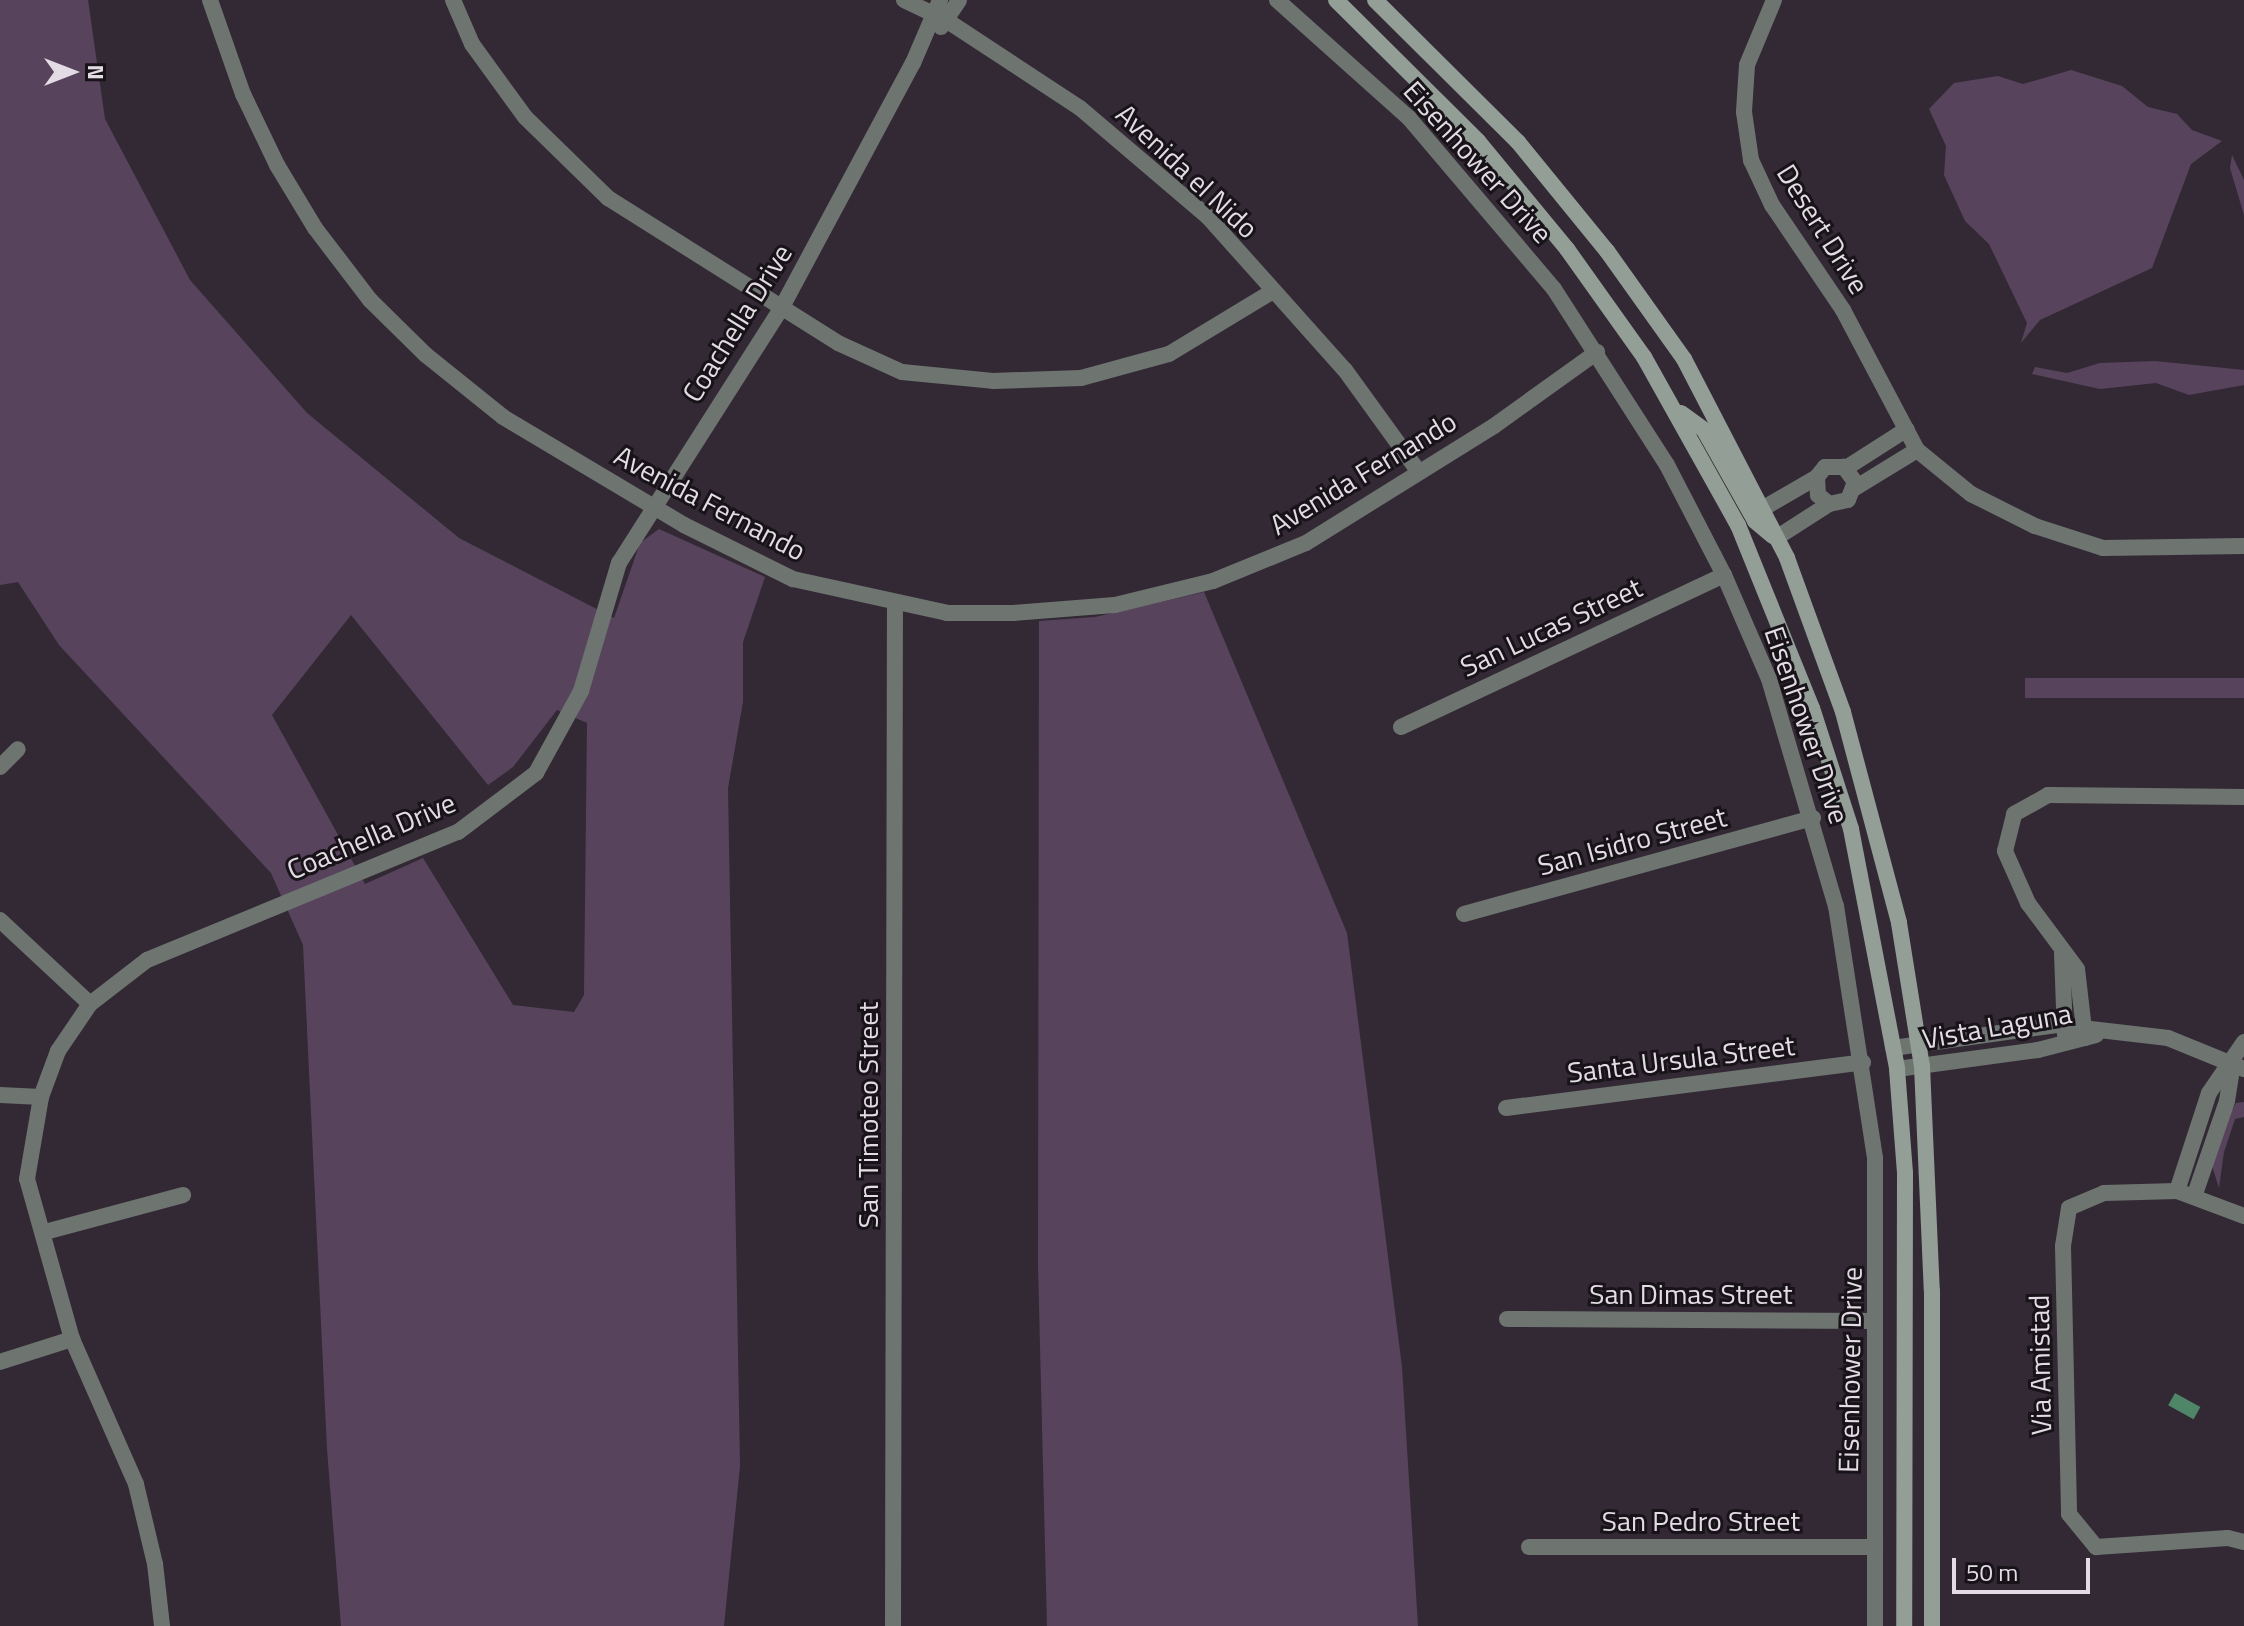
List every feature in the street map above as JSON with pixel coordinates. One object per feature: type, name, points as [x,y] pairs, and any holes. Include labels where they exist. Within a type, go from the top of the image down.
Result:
[{"type":"main road","name":"Eisenhower Drive","points":[[1336,0],[1478,141],[1567,249],[1673,407],[1738,525],[1812,708],[1851,829],[1897,1069],[1905,1173],[1904,1626]]},
{"type":"main road","name":"Eisenhower Drive","points":[[1375,0],[1518,142],[1607,251],[1684,359],[1762,509],[1808,610],[1878,829],[1922,1066],[1932,1291],[1932,1626]]},
{"type":"main road","points":[[1673,407],[1704,430],[1755,521],[1776,538]]},
{"type":"street","name":"Avenida Fernando","points":[[210,0],[243,94],[277,165],[370,300],[426,355],[503,417],[653,503],[684,525],[793,579],[895,604],[947,613],[1013,613],[1115,605],[1213,581],[1306,543],[1494,426],[1597,352]]},
{"type":"street","points":[[453,0],[472,44],[525,117],[608,198],[838,343],[902,372],[993,381],[1081,378],[1169,354],[1273,291]]},
{"type":"street","name":"Avenida el Nido","points":[[904,0],[940,12],[1080,108],[1208,217],[1345,370],[1418,471]]},
{"type":"street","name":"Coachella Drive","points":[[162,1626],[155,1564],[136,1484],[72,1339],[52,1278],[45,1232],[27,1179],[41,1097],[58,1051],[90,1004],[147,960],[458,832],[536,773],[581,691],[619,563],[653,503],[782,307],[940,12],[959,0]]},
{"type":"street","name":"Eisenhower Drive","points":[[1277,0],[1409,118],[1500,221],[1597,352],[1667,465],[1724,575],[1769,679],[1813,818],[1836,906],[1863,1062],[1875,1158],[1875,1626]]},
{"type":"street","name":"Desert Drive","points":[[1774,0],[1747,65],[1744,112],[1751,160],[1772,205],[1843,310],[1917,450]]},
{"type":"street","points":[[1762,509],[1817,477],[1831,465],[1846,468],[1907,429]]},
{"type":"street","points":[[1776,538],[1829,504],[1848,500],[1855,488],[1917,450],[1971,494],[2035,526],[2103,548],[2244,546]]},
{"type":"street","points":[[1846,468],[1855,488]]},
{"type":"street","points":[[1817,477],[1818,495],[1829,504]]},
{"type":"street","name":"San Lucas Street","points":[[1401,727],[1724,575]]},
{"type":"street","name":"San Timoteo Street","points":[[893,1626],[895,604]]},
{"type":"street","points":[[0,767],[18,749]]},
{"type":"street","points":[[2085,1033],[2077,969],[2062,953],[2028,903],[2005,851],[2014,814],[2048,795],[2244,797]]},
{"type":"street","name":"San Isidro Street","points":[[1464,914],[1813,818]]},
{"type":"street","points":[[0,920],[90,1004]]},
{"type":"street","points":[[2062,953],[2066,1044]]},
{"type":"street","name":"Vista Laguna","points":[[1893,1048],[2064,1026],[2085,1033],[2168,1038],[2239,1066]]},
{"type":"street","points":[[2007,1032],[2009,1053]]},
{"type":"street","name":"Vista Laguna","points":[[1897,1069],[2066,1044],[2085,1033]]},
{"type":"street","points":[[2195,1194],[2239,1066],[2244,1042]]},
{"type":"street","name":"Santa Ursula Street","points":[[1506,1108],[1863,1062]]},
{"type":"street","points":[[2177,1191],[2209,1093],[2239,1066]]},
{"type":"street","points":[[0,1095],[41,1097]]},
{"type":"street","name":"Via Amistad","points":[[2244,1216],[2195,1194],[2177,1191],[2104,1193],[2069,1208],[2063,1246],[2069,1514],[2096,1547],[2244,1542]]},
{"type":"street","points":[[45,1232],[183,1195]]},
{"type":"street","name":"San Dimas Street","points":[[1507,1319],[1875,1321]]},
{"type":"street","points":[[0,1362],[72,1339]]},
{"type":"street","name":"San Pedro Street","points":[[1529,1547],[1874,1547]]},
{"type":"shaded area","points":[[0,0],[88,0],[105,119],[190,280],[307,413],[459,538],[614,618],[640,543],[659,529],[765,577],[743,642],[743,702],[728,788],[740,1466],[724,1626],[341,1626],[327,1449],[303,945],[271,873],[59,645],[18,582],[0,585]],"holes":[[[351,615],[488,785],[513,767],[557,710],[587,723],[584,995],[574,1012],[513,1005],[423,858],[365,884],[272,715]]]},
{"type":"shaded area","points":[[2071,70],[2122,86],[2148,107],[2177,114],[2192,130],[2222,141],[2191,164],[2152,268],[2040,320],[2021,343],[2027,323],[1989,244],[1965,221],[1944,175],[1946,146],[1929,109],[1954,83],[1998,76],[2023,84]]},
{"type":"shaded area","points":[[2232,155],[2244,180],[2244,215],[2230,168]]},
{"type":"shaded area","points":[[2155,361],[2244,370],[2244,385],[2189,395],[2156,383],[2100,389],[2032,374],[2035,367],[2067,373],[2100,363]]},
{"type":"shaded area","points":[[1204,592],[1347,933],[1402,1367],[1418,1626],[1047,1626],[1038,1265],[1039,621],[1095,617]]},
{"type":"shaded area","points":[[2025,678],[2244,678],[2244,698],[2025,698]]},
{"type":"shaded area","points":[[2244,1102],[2244,1117],[2235,1119],[2224,1152],[2219,1188],[2212,1166],[2230,1113],[2236,1103]]},
{"type":"shaded area","points":[[2175,1393],[2200,1407],[2194,1419],[2168,1405]]}]
